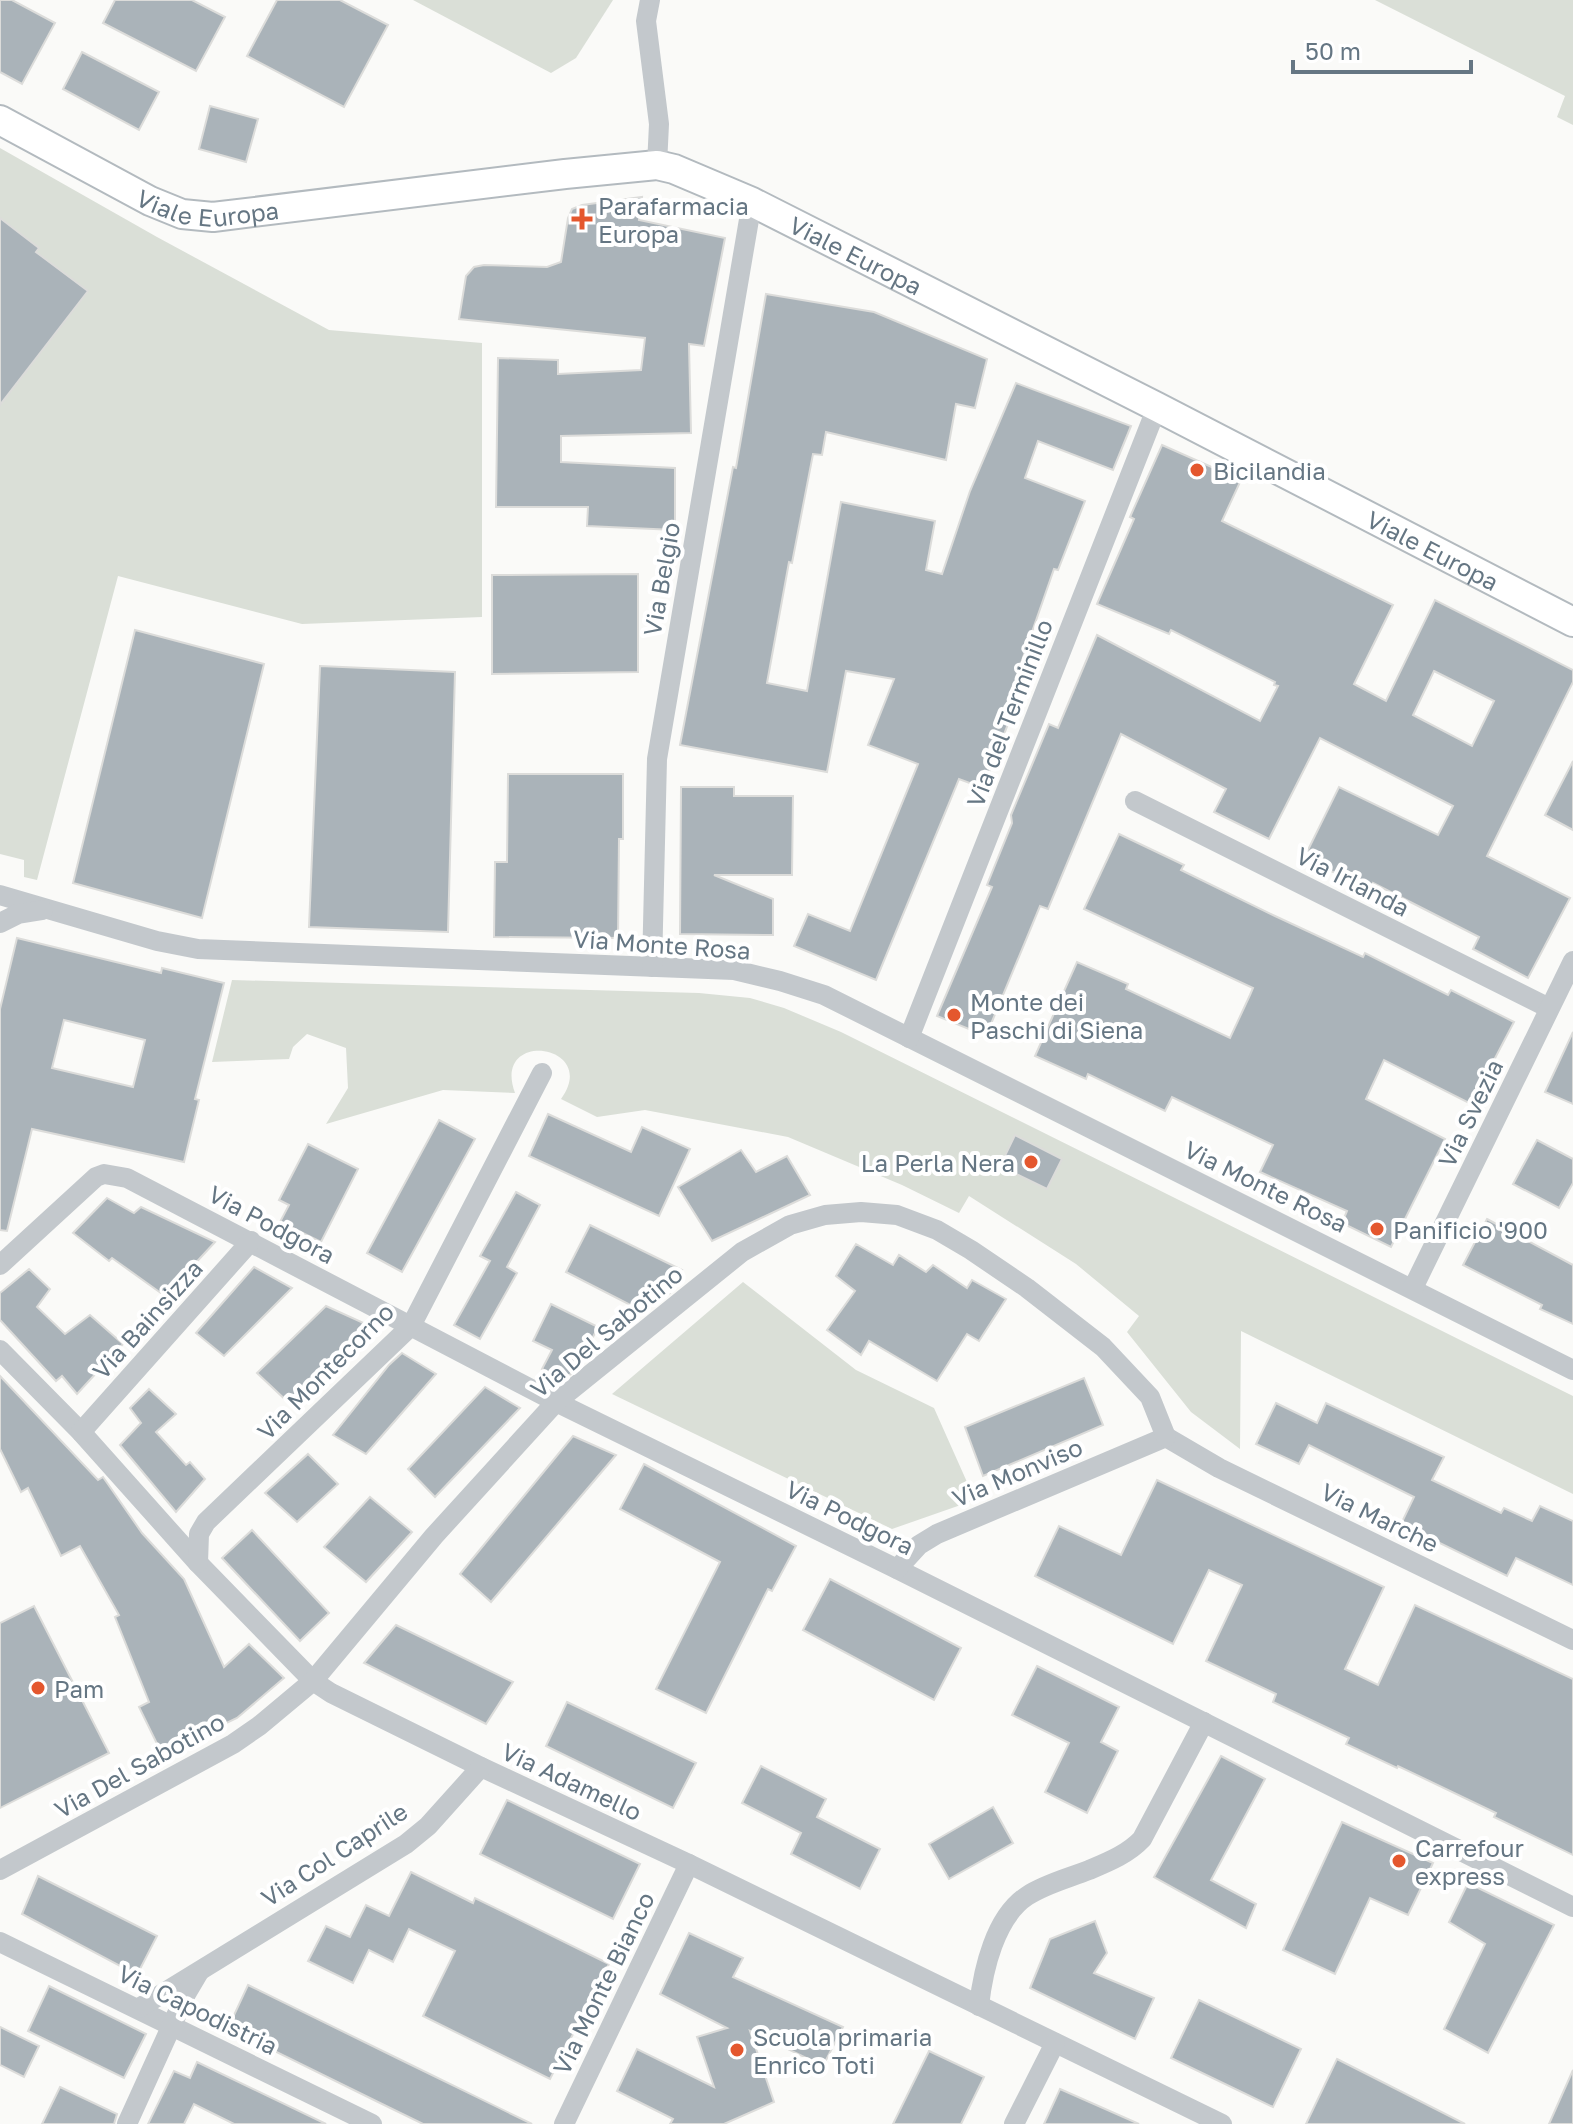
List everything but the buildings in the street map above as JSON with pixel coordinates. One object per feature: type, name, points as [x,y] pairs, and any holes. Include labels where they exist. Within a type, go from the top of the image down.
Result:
[{"type":"street","points":[[650,0],[646,21],[659,124],[657,165]]},
{"type":"street","name":"Viale Europa","points":[[0,120],[150,201],[182,214],[213,217],[657,165],[694,176],[752,202],[1157,407],[1573,622]]},
{"type":"street","name":"Via Belgio","points":[[652,967],[657,759],[752,202]]},
{"type":"street","name":"Via del Terminillo","points":[[909,1038],[1157,407]]},
{"type":"street","name":"Via Irlanda","points":[[1135,801],[1549,1008]]},
{"type":"street","name":"Via Monte Rosa","points":[[0,895],[157,941],[198,949],[238,953],[734,970],[780,981],[824,995],[1573,1370]]},
{"type":"street","points":[[0,923],[18,914],[51,909]]},
{"type":"street","name":"Via Svezia","points":[[1413,1288],[1573,961]]},
{"type":"street","name":"Via Montecorno","points":[[198,1563],[199,1534],[206,1522],[411,1326],[542,1073]]},
{"type":"street","name":"Via Podgora","points":[[0,1265],[96,1177],[104,1174],[127,1178],[556,1402],[1573,1907]]},
{"type":"street","name":"Via Del Sabotino","points":[[0,1870],[233,1744],[259,1726],[313,1681],[434,1536],[556,1402],[742,1252],[790,1225],[825,1215],[861,1212],[897,1215],[937,1230],[1027,1288],[1103,1347],[1150,1397],[1166,1437]]},
{"type":"street","name":"Via Bainsizza","points":[[81,1432],[251,1241]]},
{"type":"street","name":"Via Adamello","points":[[0,1350],[81,1432],[198,1563],[313,1681],[331,1693],[1221,2124]]},
{"type":"street","name":"Via Monviso","points":[[897,1569],[909,1553],[937,1534],[1166,1437]]},
{"type":"street","name":"Via Marche","points":[[1166,1437],[1219,1468],[1573,1640]]},
{"type":"street","points":[[979,2006],[985,1964],[1010,1911],[1035,1891],[1106,1863],[1133,1848],[1142,1839],[1204,1722]]},
{"type":"street","name":"Via Col Caprile","points":[[139,2008],[406,1844],[428,1826],[481,1767]]},
{"type":"street","name":"Via Monte Bianco","points":[[564,2124],[689,1864]]},
{"type":"street","name":"Via Capodistria","points":[[0,1942],[372,2124]]},
{"type":"street","name":"Via Col Caprile","points":[[127,2124],[171,2025],[202,1968]]},
{"type":"street","points":[[1014,2124],[1055,2043]]},
{"type":"shaded area","points":[[413,0],[613,0],[576,58],[551,73]]},
{"type":"shaded area","points":[[1375,0],[1573,0],[1573,125],[1557,117],[1565,96]]},
{"type":"shaded area","points":[[0,148],[329,330],[482,343],[482,617],[302,624],[118,576],[37,880],[24,877],[24,860],[0,854]]},
{"type":"shaded area","points":[[232,980],[699,993],[750,998],[784,1008],[841,1032],[1573,1396],[1573,1494],[1241,1331],[1240,1449],[1191,1412],[1127,1332],[1139,1316],[1076,1264],[969,1196],[959,1213],[902,1185],[788,1137],[645,1110],[597,1117],[561,1099],[570,1080],[567,1066],[558,1056],[544,1051],[530,1052],[518,1059],[512,1072],[515,1093],[443,1090],[326,1124],[348,1088],[346,1048],[307,1034],[293,1047],[289,1059],[212,1062]]},
{"type":"shaded area","points":[[743,1282],[856,1370],[934,1408],[975,1500],[892,1529],[612,1394]]},
{"type":"place","name":"Parafarmacia Europa","points":[[582,219]]},
{"type":"place","name":"Bicilandia","points":[[1197,470]]},
{"type":"place","name":"Monte dei Paschi di Siena","points":[[954,1015]]},
{"type":"place","name":"La Perla Nera","points":[[1031,1162]]},
{"type":"place","name":"Panificio '900","points":[[1377,1229]]},
{"type":"place","name":"Pam","points":[[38,1688]]},
{"type":"place","name":"Carrefour express","points":[[1399,1861]]},
{"type":"place","name":"Scuola primaria Enrico Toti","points":[[737,2050]]}]
